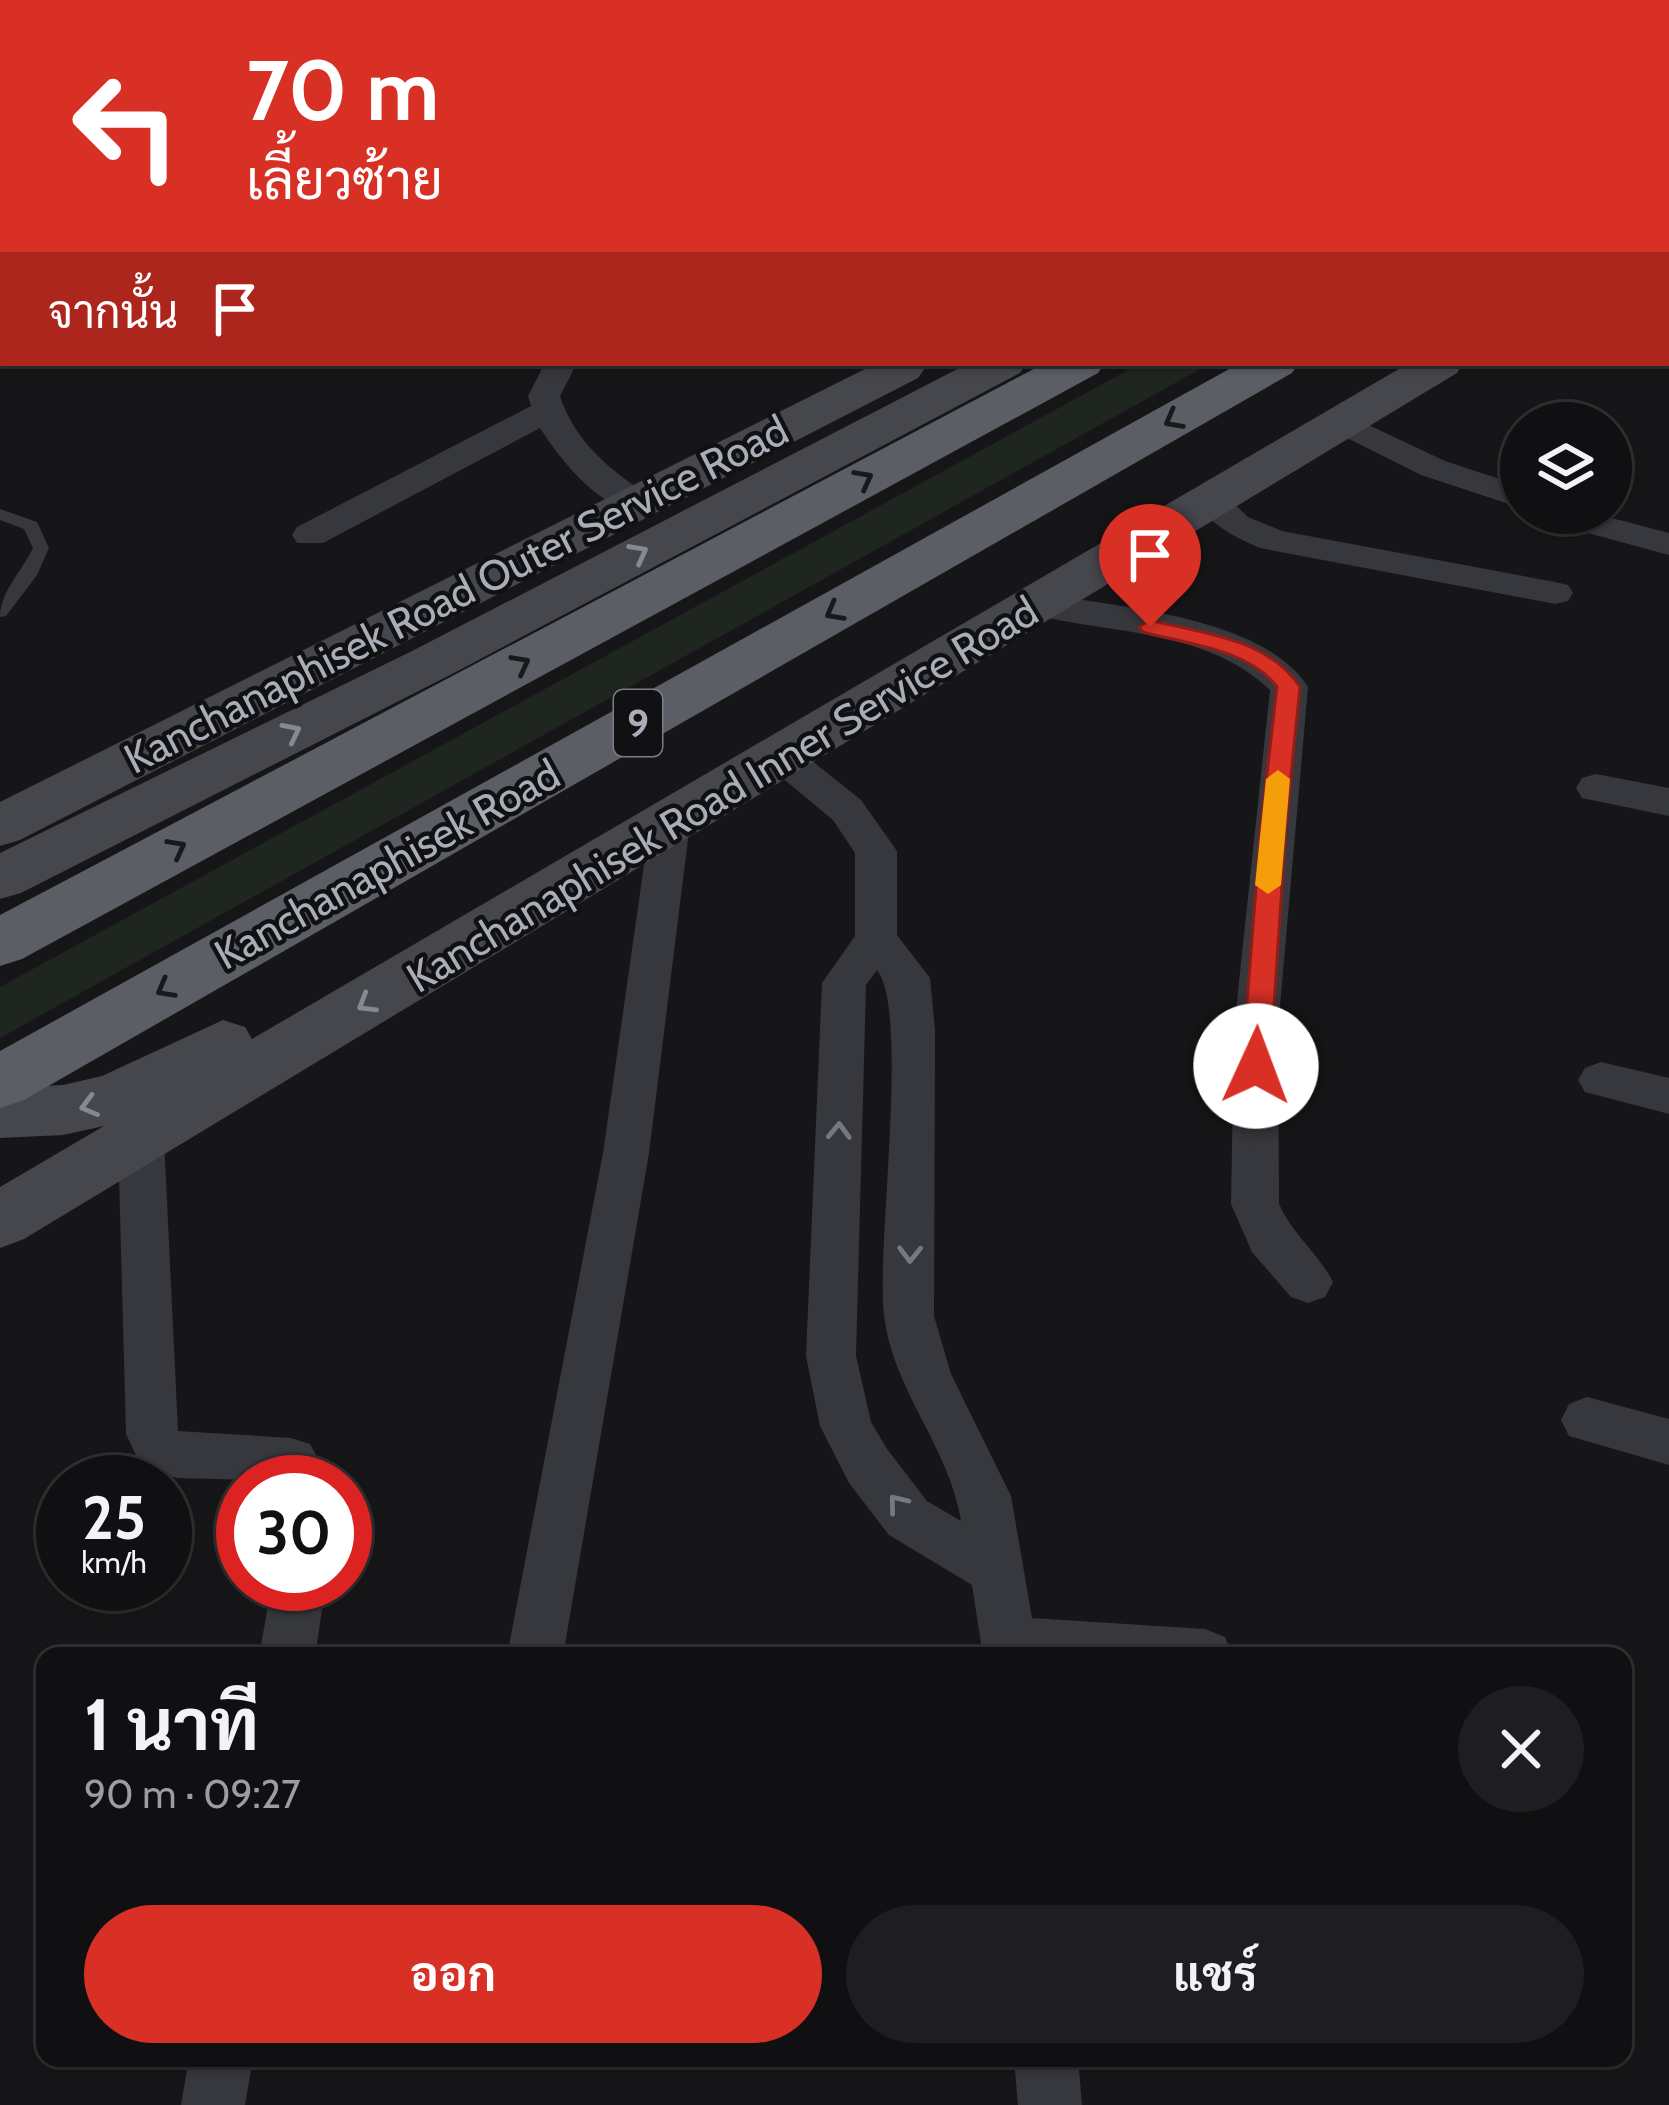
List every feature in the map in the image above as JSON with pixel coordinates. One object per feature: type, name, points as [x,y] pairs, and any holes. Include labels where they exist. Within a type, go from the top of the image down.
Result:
[{"type":"highway","points":[[0,943],[1075,366]]},
{"type":"highway","name":"Kanchanaphisek Road","points":[[0,1082],[1270,366]]},
{"type":"main road","points":[[0,878],[412,672],[902,378],[984,366]]},
{"type":"main road","points":[[0,1113],[53,1114],[89,1108],[191,1062],[1193,492],[1379,366]]},
{"type":"main road","name":"Kanchanaphisek Road Inner Service Road","points":[[0,1220],[1040,605],[1193,492],[1341,422],[1436,366]]},
{"type":"main road","name":"Kanchanaphisek Road Outer Service Road","points":[[0,826],[636,502],[902,378]]},
{"type":"street","points":[[559,366],[544,396],[554,428],[577,456],[636,502]]},
{"type":"street","points":[[310,535],[547,412]]},
{"type":"street","points":[[1341,422],[1433,468],[1500,488]]},
{"type":"street","points":[[1193,492],[1235,525],[1273,540],[1555,593]]},
{"type":"street","points":[[1632,511],[1669,521]]},
{"type":"street","points":[[1631,534],[1669,544]]},
{"type":"street","points":[[1040,605],[1239,650],[1275,668],[1289,687],[1256,1029],[1256,1204],[1269,1238],[1308,1282]]},
{"type":"street","points":[[782,757],[847,810],[876,851],[876,938],[844,983],[830,1356],[846,1426],[868,1466],[908,1518],[993,1568]]},
{"type":"street","points":[[1596,788],[1669,802]]},
{"type":"street","points":[[538,1647],[626,1153],[670,823]]},
{"type":"street","points":[[876,938],[908,978],[913,1030],[909,1316],[926,1375],[984,1496],[1010,1647]]},
{"type":"street","points":[[1601,1080],[1669,1096]]},
{"type":"street","points":[[141,1138],[152,1434],[161,1452],[216,1455]]},
{"type":"street","points":[[1587,1420],[1669,1442]]},
{"type":"street","points":[[223,1455],[266,1455]]},
{"type":"street","points":[[288,1647],[294,1611]]},
{"type":"street","points":[[213,2105],[219,2067]]},
{"type":"street","points":[[1047,2067],[1050,2105]]},
{"type":"lane","points":[[0,514],[32,526],[41,548],[29,575],[0,612]]},
{"type":"shaded area","points":[[1136,366],[1206,366],[0,1038],[0,987]]},
{"type":"slow traffic","points":[[1268,885],[1278,779]]},
{"type":"route","points":[[1150,627],[1239,650],[1275,668],[1289,687],[1273,825],[1256,1066]]}]
